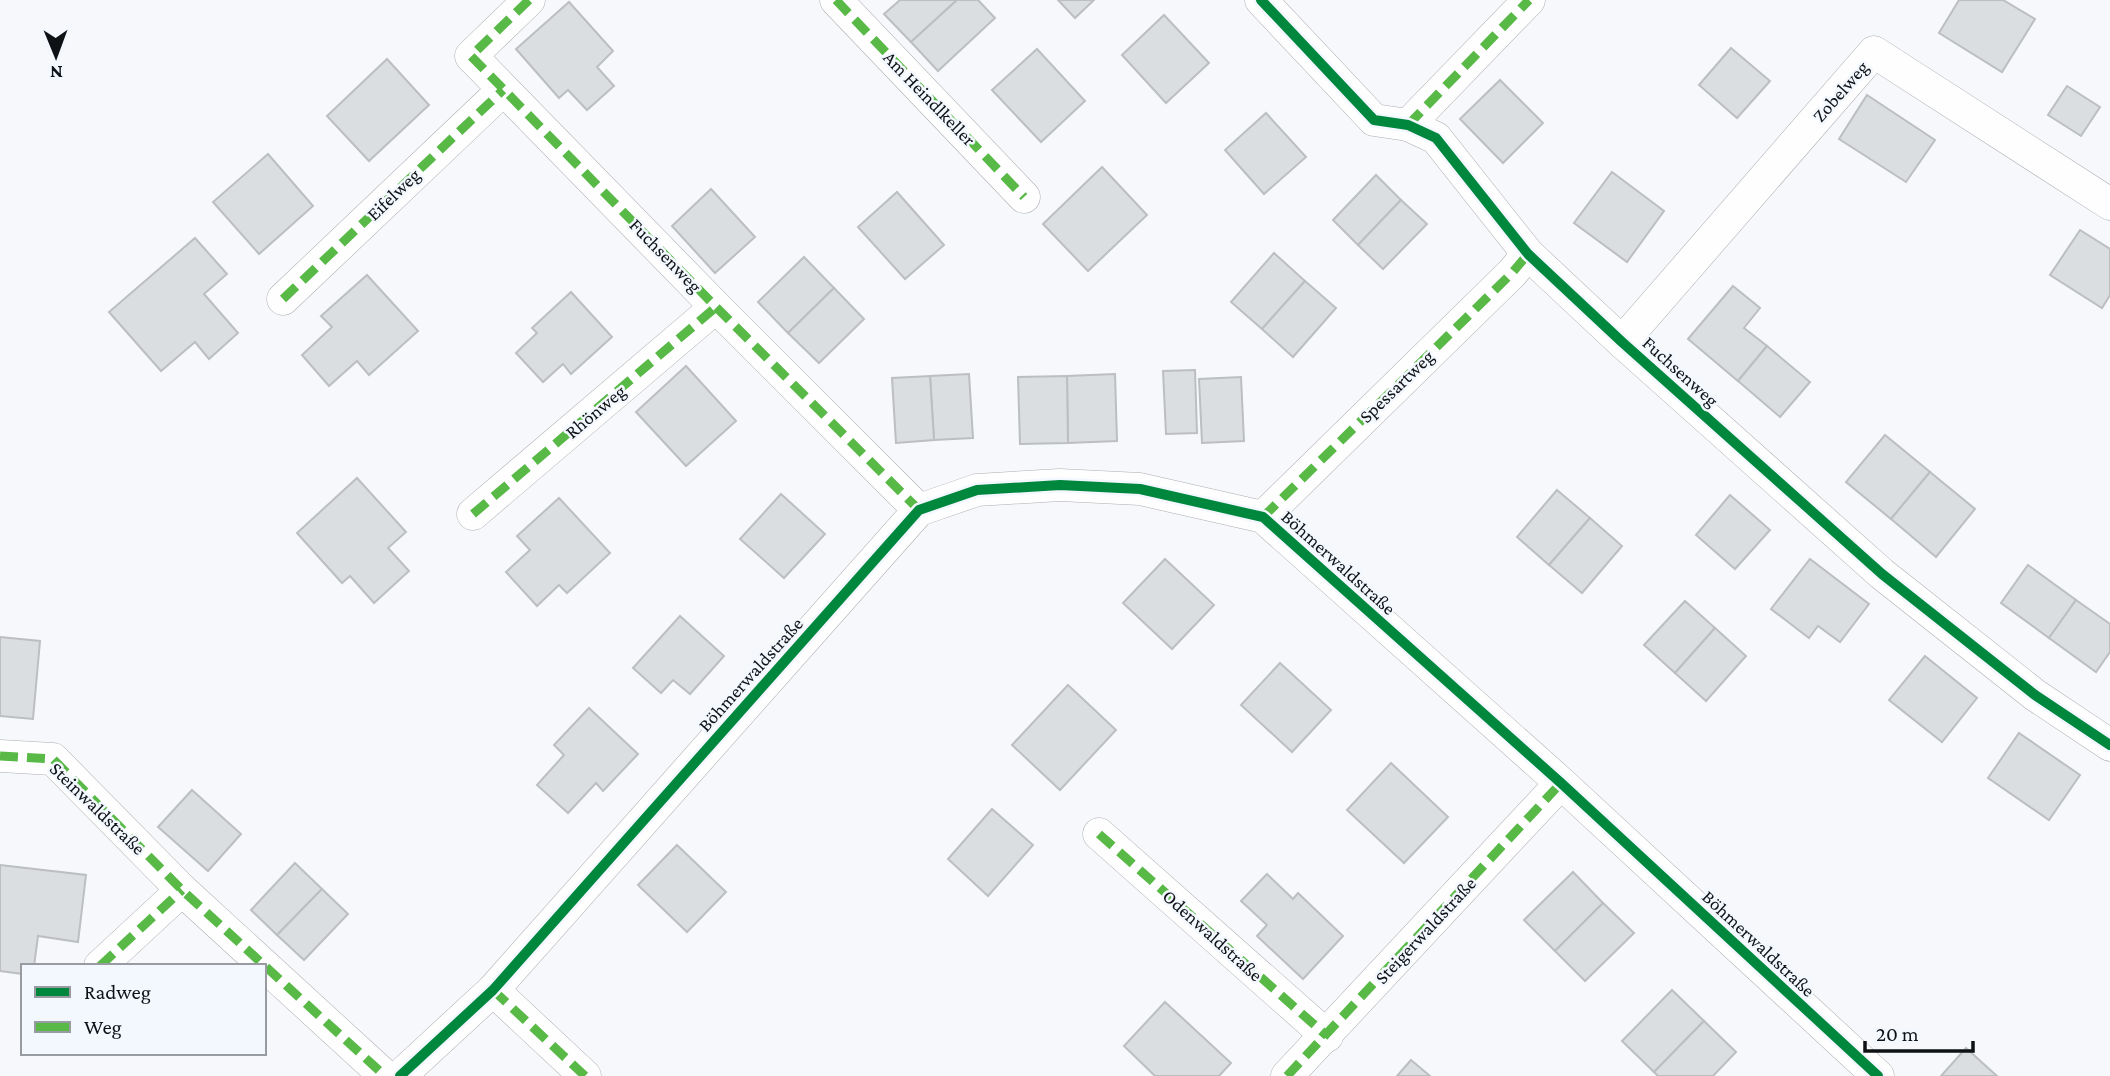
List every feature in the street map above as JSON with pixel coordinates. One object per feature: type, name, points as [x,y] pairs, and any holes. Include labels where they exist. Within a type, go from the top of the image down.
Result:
[{"type":"street","name":"Fuchsenweg","points":[[529,0],[471,56],[919,510]]},
{"type":"street","name":"Am Heindlkeller","points":[[835,0],[1024,197]]},
{"type":"street","name":"Fuchsenweg","points":[[1261,0],[1374,120],[1408,125],[1436,138],[1528,254],[1882,575],[2035,695],[2110,746]]},
{"type":"street","points":[[1408,125],[1529,0]]},
{"type":"street","name":"Zobelweg","points":[[1622,342],[1874,52],[2110,204]]},
{"type":"street","name":"Eifelweg","points":[[283,299],[503,90]]},
{"type":"street","name":"Spessartweg","points":[[1263,517],[1502,283],[1528,254]]},
{"type":"street","name":"Rhönweg","points":[[473,514],[716,307]]},
{"type":"street","name":"Böhmerwaldstraße","points":[[400,1076],[494,990],[919,510],[977,490],[1060,485],[1140,489],[1263,517],[1561,783],[1878,1076]]},
{"type":"street","name":"Steinwaldstraße","points":[[0,755],[53,760],[182,890],[263,964]]},
{"type":"street","name":"Steigerwaldstraße","points":[[1287,1076],[1561,783]]},
{"type":"street","name":"Odenwaldstraße","points":[[1099,834],[1326,1036]]},
{"type":"street","points":[[102,964],[182,890]]},
{"type":"street","name":"Steinwaldstraße","points":[[266,967],[385,1076]]},
{"type":"street","points":[[494,990],[584,1076]]},
{"type":"building","points":[[900,0],[957,0],[911,42],[884,14]]},
{"type":"building","points":[[957,0],[978,0],[995,18],[938,71],[911,42]]},
{"type":"building","points":[[1058,0],[1094,0],[1075,18]]},
{"type":"building","points":[[1959,0],[2003,0],[2035,19],[2002,72],[1939,33]]},
{"type":"building","points":[[569,2],[613,51],[597,67],[614,86],[587,110],[568,90],[559,98],[516,49]]},
{"type":"building","points":[[1164,15],[1209,63],[1166,103],[1122,55]]},
{"type":"building","points":[[1731,48],[1770,81],[1737,118],[1699,85]]},
{"type":"building","points":[[1037,49],[1085,101],[1041,142],[992,90]]},
{"type":"building","points":[[387,59],[429,105],[369,161],[327,116]]},
{"type":"building","points":[[1500,80],[1543,123],[1503,163],[1460,119]]},
{"type":"building","points":[[2067,86],[2100,107],[2081,136],[2048,115]]},
{"type":"building","points":[[1867,95],[1935,140],[1906,182],[1839,139]]},
{"type":"building","points":[[1266,113],[1306,157],[1264,194],[1225,150]]},
{"type":"building","points":[[268,154],[313,206],[259,254],[213,202]]},
{"type":"building","points":[[1102,167],[1147,215],[1088,271],[1043,224]]},
{"type":"building","points":[[1612,172],[1664,211],[1627,262],[1574,223]]},
{"type":"building","points":[[1376,175],[1401,200],[1358,245],[1333,220]]},
{"type":"building","points":[[711,189],[755,237],[715,273],[672,226]]},
{"type":"building","points":[[897,192],[944,245],[905,279],[858,227]]},
{"type":"building","points":[[1401,200],[1427,224],[1383,269],[1358,245]]},
{"type":"building","points":[[2080,230],[2110,249],[2110,295],[2102,308],[2050,275]]},
{"type":"building","points":[[195,238],[227,274],[204,294],[238,333],[209,359],[195,342],[161,371],[109,312]]},
{"type":"building","points":[[1274,253],[1305,281],[1262,329],[1231,302]]},
{"type":"building","points":[[804,257],[834,288],[788,333],[758,302]]},
{"type":"building","points":[[367,275],[418,331],[369,375],[357,361],[329,386],[302,355],[332,327],[321,316]]},
{"type":"building","points":[[1305,281],[1336,308],[1293,357],[1262,329]]},
{"type":"building","points":[[1733,286],[1760,308],[1744,328],[1767,346],[1738,381],[1688,339]]},
{"type":"building","points":[[834,288],[864,319],[819,363],[788,333]]},
{"type":"building","points":[[571,292],[612,337],[571,374],[563,364],[543,382],[516,353],[537,333],[532,328]]},
{"type":"building","points":[[1767,346],[1810,382],[1780,417],[1738,381]]},
{"type":"building","points":[[686,366],[736,421],[686,466],[636,412]]},
{"type":"building","points":[[1195,370],[1197,433],[1166,434],[1163,371]]},
{"type":"building","points":[[969,374],[973,438],[934,440],[930,376]]},
{"type":"building","points":[[1115,374],[1117,441],[1068,443],[1067,376]]},
{"type":"building","points":[[930,376],[934,440],[896,443],[892,378]]},
{"type":"building","points":[[1067,376],[1068,443],[1020,444],[1018,377]]},
{"type":"building","points":[[1241,377],[1244,441],[1202,443],[1199,379]]},
{"type":"building","points":[[1885,435],[1930,472],[1891,519],[1846,482]]},
{"type":"building","points":[[1930,472],[1975,509],[1936,557],[1891,519]]},
{"type":"building","points":[[357,478],[406,532],[388,548],[409,571],[374,603],[350,576],[342,583],[297,533]]},
{"type":"building","points":[[1557,490],[1590,518],[1549,565],[1517,537]]},
{"type":"building","points":[[781,494],[825,534],[784,578],[740,539]]},
{"type":"building","points":[[1730,495],[1770,530],[1735,569],[1696,535]]},
{"type":"building","points":[[559,498],[610,553],[567,593],[559,585],[537,606],[506,572],[530,550],[517,536]]},
{"type":"building","points":[[1590,518],[1622,546],[1582,593],[1549,565]]},
{"type":"building","points":[[1165,559],[1214,605],[1172,649],[1123,603]]},
{"type":"building","points":[[1810,559],[1869,604],[1840,642],[1818,626],[1809,638],[1771,609]]},
{"type":"building","points":[[2028,565],[2076,600],[2049,638],[2001,603]]},
{"type":"building","points":[[2076,600],[2110,624],[2110,652],[2096,672],[2049,638]]},
{"type":"building","points":[[1685,601],[1715,628],[1675,673],[1644,645]]},
{"type":"building","points":[[680,616],[724,656],[690,694],[673,680],[661,693],[633,668]]},
{"type":"building","points":[[1715,628],[1746,656],[1706,701],[1675,673]]},
{"type":"building","points":[[0,637],[40,641],[33,719],[0,716]]},
{"type":"building","points":[[1925,656],[1977,698],[1942,742],[1889,700]]},
{"type":"building","points":[[1280,663],[1331,710],[1292,752],[1241,705]]},
{"type":"building","points":[[1068,685],[1116,730],[1060,790],[1012,745]]},
{"type":"building","points":[[589,708],[638,754],[603,791],[596,783],[568,813],[537,785],[564,755],[554,745]]},
{"type":"building","points":[[2019,733],[2080,775],[2049,820],[1988,778]]},
{"type":"building","points":[[1391,763],[1448,817],[1404,863],[1347,810]]},
{"type":"building","points":[[192,790],[241,834],[208,871],[158,827]]},
{"type":"building","points":[[992,809],[1033,845],[988,896],[948,859]]},
{"type":"building","points":[[677,845],[726,892],[687,932],[638,885]]},
{"type":"building","points":[[295,863],[322,889],[277,935],[251,910]]},
{"type":"building","points":[[0,865],[86,875],[78,942],[38,936],[34,964],[21,964],[21,974],[0,971]]},
{"type":"building","points":[[1573,872],[1603,903],[1555,951],[1524,920]]},
{"type":"building","points":[[1267,874],[1293,899],[1298,893],[1343,936],[1303,979],[1257,936],[1267,925],[1241,901]]},
{"type":"building","points":[[322,889],[348,914],[304,960],[277,935]]},
{"type":"building","points":[[1603,903],[1634,933],[1585,981],[1555,951]]},
{"type":"building","points":[[1672,990],[1704,1021],[1654,1072],[1622,1041]]},
{"type":"building","points":[[1165,1002],[1231,1063],[1219,1076],[1155,1076],[1124,1046]]},
{"type":"building","points":[[1704,1021],[1736,1052],[1713,1076],[1658,1076],[1654,1072]]},
{"type":"building","points":[[1966,1048],[1997,1076],[1941,1076]]},
{"type":"building","points":[[1411,1060],[1430,1076],[1397,1076]]},
{"type":"marked path","points":[[529,0],[471,56],[919,510]]},
{"type":"marked path","points":[[836,0],[1024,197]]},
{"type":"marked path","points":[[1408,125],[1529,0]]},
{"type":"marked path","points":[[283,299],[503,90]]},
{"type":"marked path","points":[[1263,517],[1512,273],[1528,254]]},
{"type":"marked path","points":[[473,514],[716,307]]},
{"type":"marked path","points":[[0,756],[53,759],[182,890],[263,964]]},
{"type":"marked path","points":[[1287,1076],[1561,783]]},
{"type":"marked path","points":[[1099,834],[1327,1036]]},
{"type":"marked path","points":[[102,964],[182,890]]},
{"type":"marked path","points":[[266,967],[385,1076]]},
{"type":"marked path","points":[[493,990],[585,1076]]},
{"type":"cycle path","points":[[1261,0],[1374,120],[1408,125],[1436,138],[1528,254],[1622,342],[1882,574],[2035,695],[2110,745]]},
{"type":"cycle path","points":[[400,1076],[493,990],[919,510],[977,490],[1060,485],[1140,489],[1263,517],[1561,783],[1878,1076]]}]
